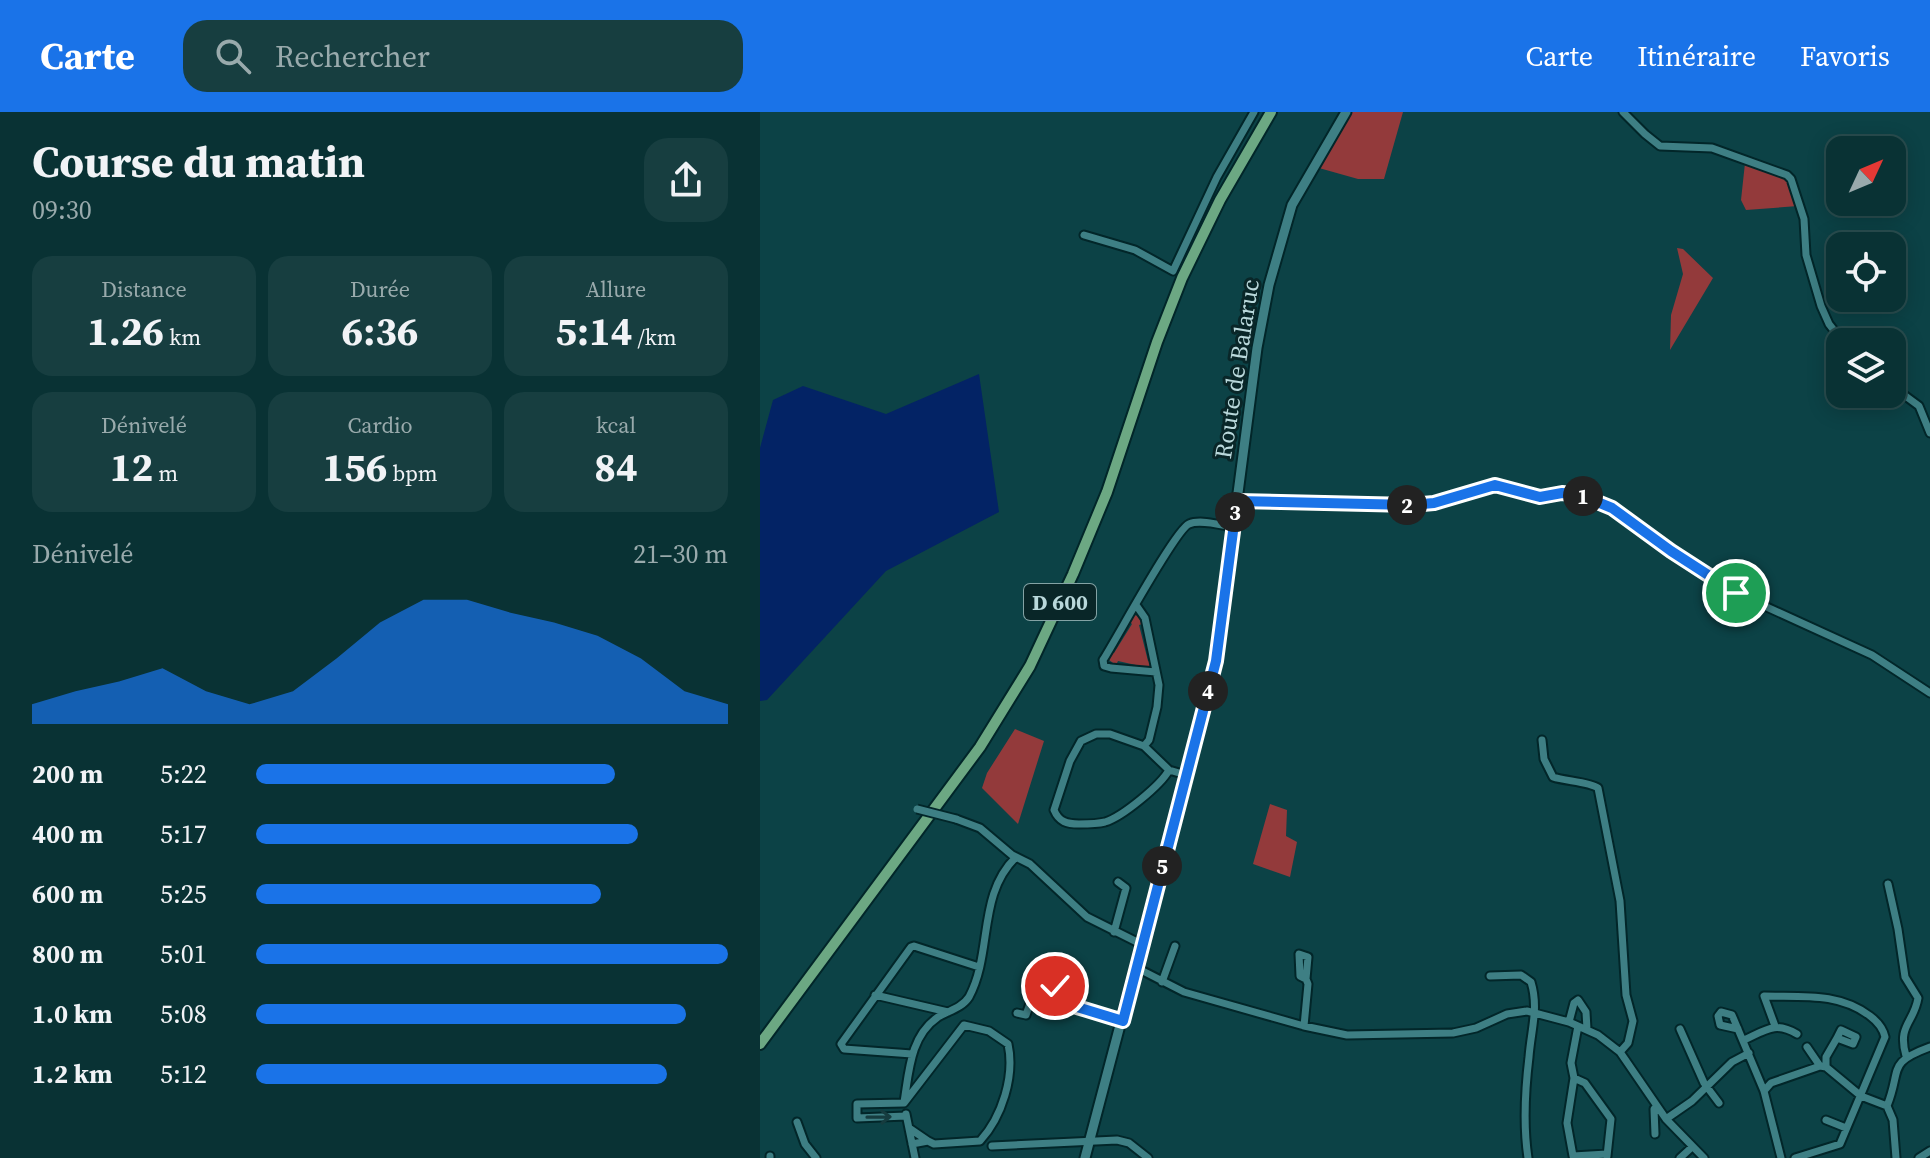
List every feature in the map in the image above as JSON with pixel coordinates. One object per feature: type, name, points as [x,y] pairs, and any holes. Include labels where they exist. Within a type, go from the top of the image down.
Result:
[{"type":"main road","name":"D 600","points":[[760,1044],[980,747],[1030,666],[1102,505],[1182,278],[1220,200],[1271,112]]},
{"type":"street","points":[[1084,235],[1135,250],[1173,271],[1217,177],[1254,112]]},
{"type":"street","name":"Route de Balaruc","points":[[1085,1158],[1216,661],[1262,316],[1283,231],[1292,205],[1346,112]]},
{"type":"street","points":[[1623,112],[1660,146],[1712,148],[1791,179],[1804,219],[1806,255],[1821,306],[1832,328]]},
{"type":"street","points":[[1906,396],[1919,406],[1930,433]]},
{"type":"street","points":[[1237,501],[1411,505],[1434,503],[1495,485],[1540,497],[1562,493],[1580,495],[1612,508],[1736,593],[1872,655],[1930,693]]},
{"type":"street","points":[[1156,672],[1104,666],[1103,660],[1186,526],[1197,523],[1232,527]]},
{"type":"street","points":[[1136,605],[1145,618],[1159,685],[1149,740],[1144,746]]},
{"type":"street","points":[[1169,770],[1138,800],[1106,822],[1063,822],[1054,810],[1070,761],[1081,741],[1096,734],[1110,734],[1144,746],[1169,770],[1186,775]]},
{"type":"street","points":[[1542,740],[1544,759],[1553,777],[1582,785],[1593,784],[1598,788],[1620,901],[1626,995],[1633,1021],[1628,1043],[1620,1052]]},
{"type":"street","points":[[917,809],[980,828],[1016,857],[1030,864],[1087,917],[1141,944]]},
{"type":"street","points":[[915,1158],[904,1103],[912,1054],[931,1023],[968,998],[979,967],[992,894],[1016,857]]},
{"type":"street","points":[[1114,932],[1126,888],[1118,882]]},
{"type":"street","points":[[1888,884],[1905,977],[1918,998],[1902,1037],[1906,1056]]},
{"type":"street","points":[[912,1054],[844,1049],[841,1044],[914,946],[979,967]]},
{"type":"street","points":[[1162,982],[1175,946]]},
{"type":"street","points":[[1137,968],[1184,992],[1347,1035],[1453,1033],[1476,1028],[1507,1014],[1536,1012],[1569,1022],[1620,1052],[1666,1119],[1704,1158]]},
{"type":"street","points":[[1490,976],[1521,975],[1531,982],[1536,1012],[1528,1059],[1524,1125],[1528,1158]]},
{"type":"street","points":[[1304,1026],[1306,979]]},
{"type":"street","points":[[1017,1013],[1026,1015],[1035,989],[1043,983],[1063,989],[1077,1007],[1123,1021]]},
{"type":"street","points":[[875,995],[948,1012]]},
{"type":"street","points":[[1775,1026],[1764,996],[1837,999],[1863,1010],[1884,1030],[1884,1044],[1840,1144],[1795,1158]]},
{"type":"street","points":[[1569,1022],[1574,1003],[1578,1000],[1586,1012],[1571,1063],[1574,1078],[1567,1123],[1573,1156],[1607,1156],[1611,1119],[1585,1083],[1574,1078]]},
{"type":"street","points":[[904,1103],[964,1025],[989,1031],[1008,1044],[1009,1077],[992,1128],[977,1142],[934,1144],[909,1128]]},
{"type":"street","points":[[1744,1040],[1775,1026],[1786,1027],[1797,1034]]},
{"type":"street","points":[[1680,1029],[1706,1088],[1719,1103]]},
{"type":"street","points":[[1738,1029],[1764,1091],[1781,1158]]},
{"type":"street","points":[[1823,1066],[1837,1038]]},
{"type":"street","points":[[1807,1047],[1823,1066],[1861,1096],[1887,1106]]},
{"type":"street","points":[[1896,1158],[1893,1120],[1887,1106],[1900,1064],[1906,1056],[1930,1047]]},
{"type":"street","points":[[1666,1119],[1692,1101],[1732,1062],[1749,1053]]},
{"type":"street","points":[[1764,1091],[1771,1083],[1823,1066]]},
{"type":"street","points":[[908,1076],[922,1080]]},
{"type":"street","points":[[904,1103],[857,1104],[857,1118],[906,1116]]},
{"type":"street","points":[[1655,1134],[1654,1109],[1657,1106]]},
{"type":"street","points":[[1826,1120],[1846,1128]]},
{"type":"street","points":[[797,1122],[805,1144],[816,1158]]},
{"type":"street","points":[[992,1146],[1091,1139],[1129,1143],[1148,1158]]},
{"type":"street","points":[[912,1144],[928,1141]]},
{"type":"street","points":[[1680,1158],[1692,1147]]},
{"type":"street","points":[[1919,1158],[1930,1151]]},
{"type":"shaded area","points":[[1352,112],[1403,112],[1384,179],[1358,179],[1319,168]]},
{"type":"shaded area","points":[[1745,163],[1781,174],[1790,180],[1798,206],[1746,210],[1741,200]]},
{"type":"shaded area","points":[[1677,248],[1683,249],[1713,278],[1670,350],[1671,315],[1683,274]]},
{"type":"shaded area","points":[[1134,615],[1139,616],[1142,624],[1139,625],[1148,661],[1152,662],[1149,668],[1118,661],[1116,665],[1109,660],[1110,651],[1114,653],[1132,624],[1129,621]]},
{"type":"shaded area","points":[[1015,729],[1044,741],[1018,824],[982,788],[987,773]]},
{"type":"shaded area","points":[[1270,804],[1287,810],[1286,836],[1297,842],[1290,877],[1253,864]]},
{"type":"water","points":[[979,374],[999,512],[886,571],[767,700],[760,701],[760,448],[773,400],[803,386],[886,414]]},
{"type":"route","points":[[1055,986],[1063,989],[1077,1007],[1123,1021],[1216,661],[1237,501],[1411,505],[1434,503],[1495,485],[1540,497],[1562,493],[1580,495],[1612,508],[1736,593]]}]
